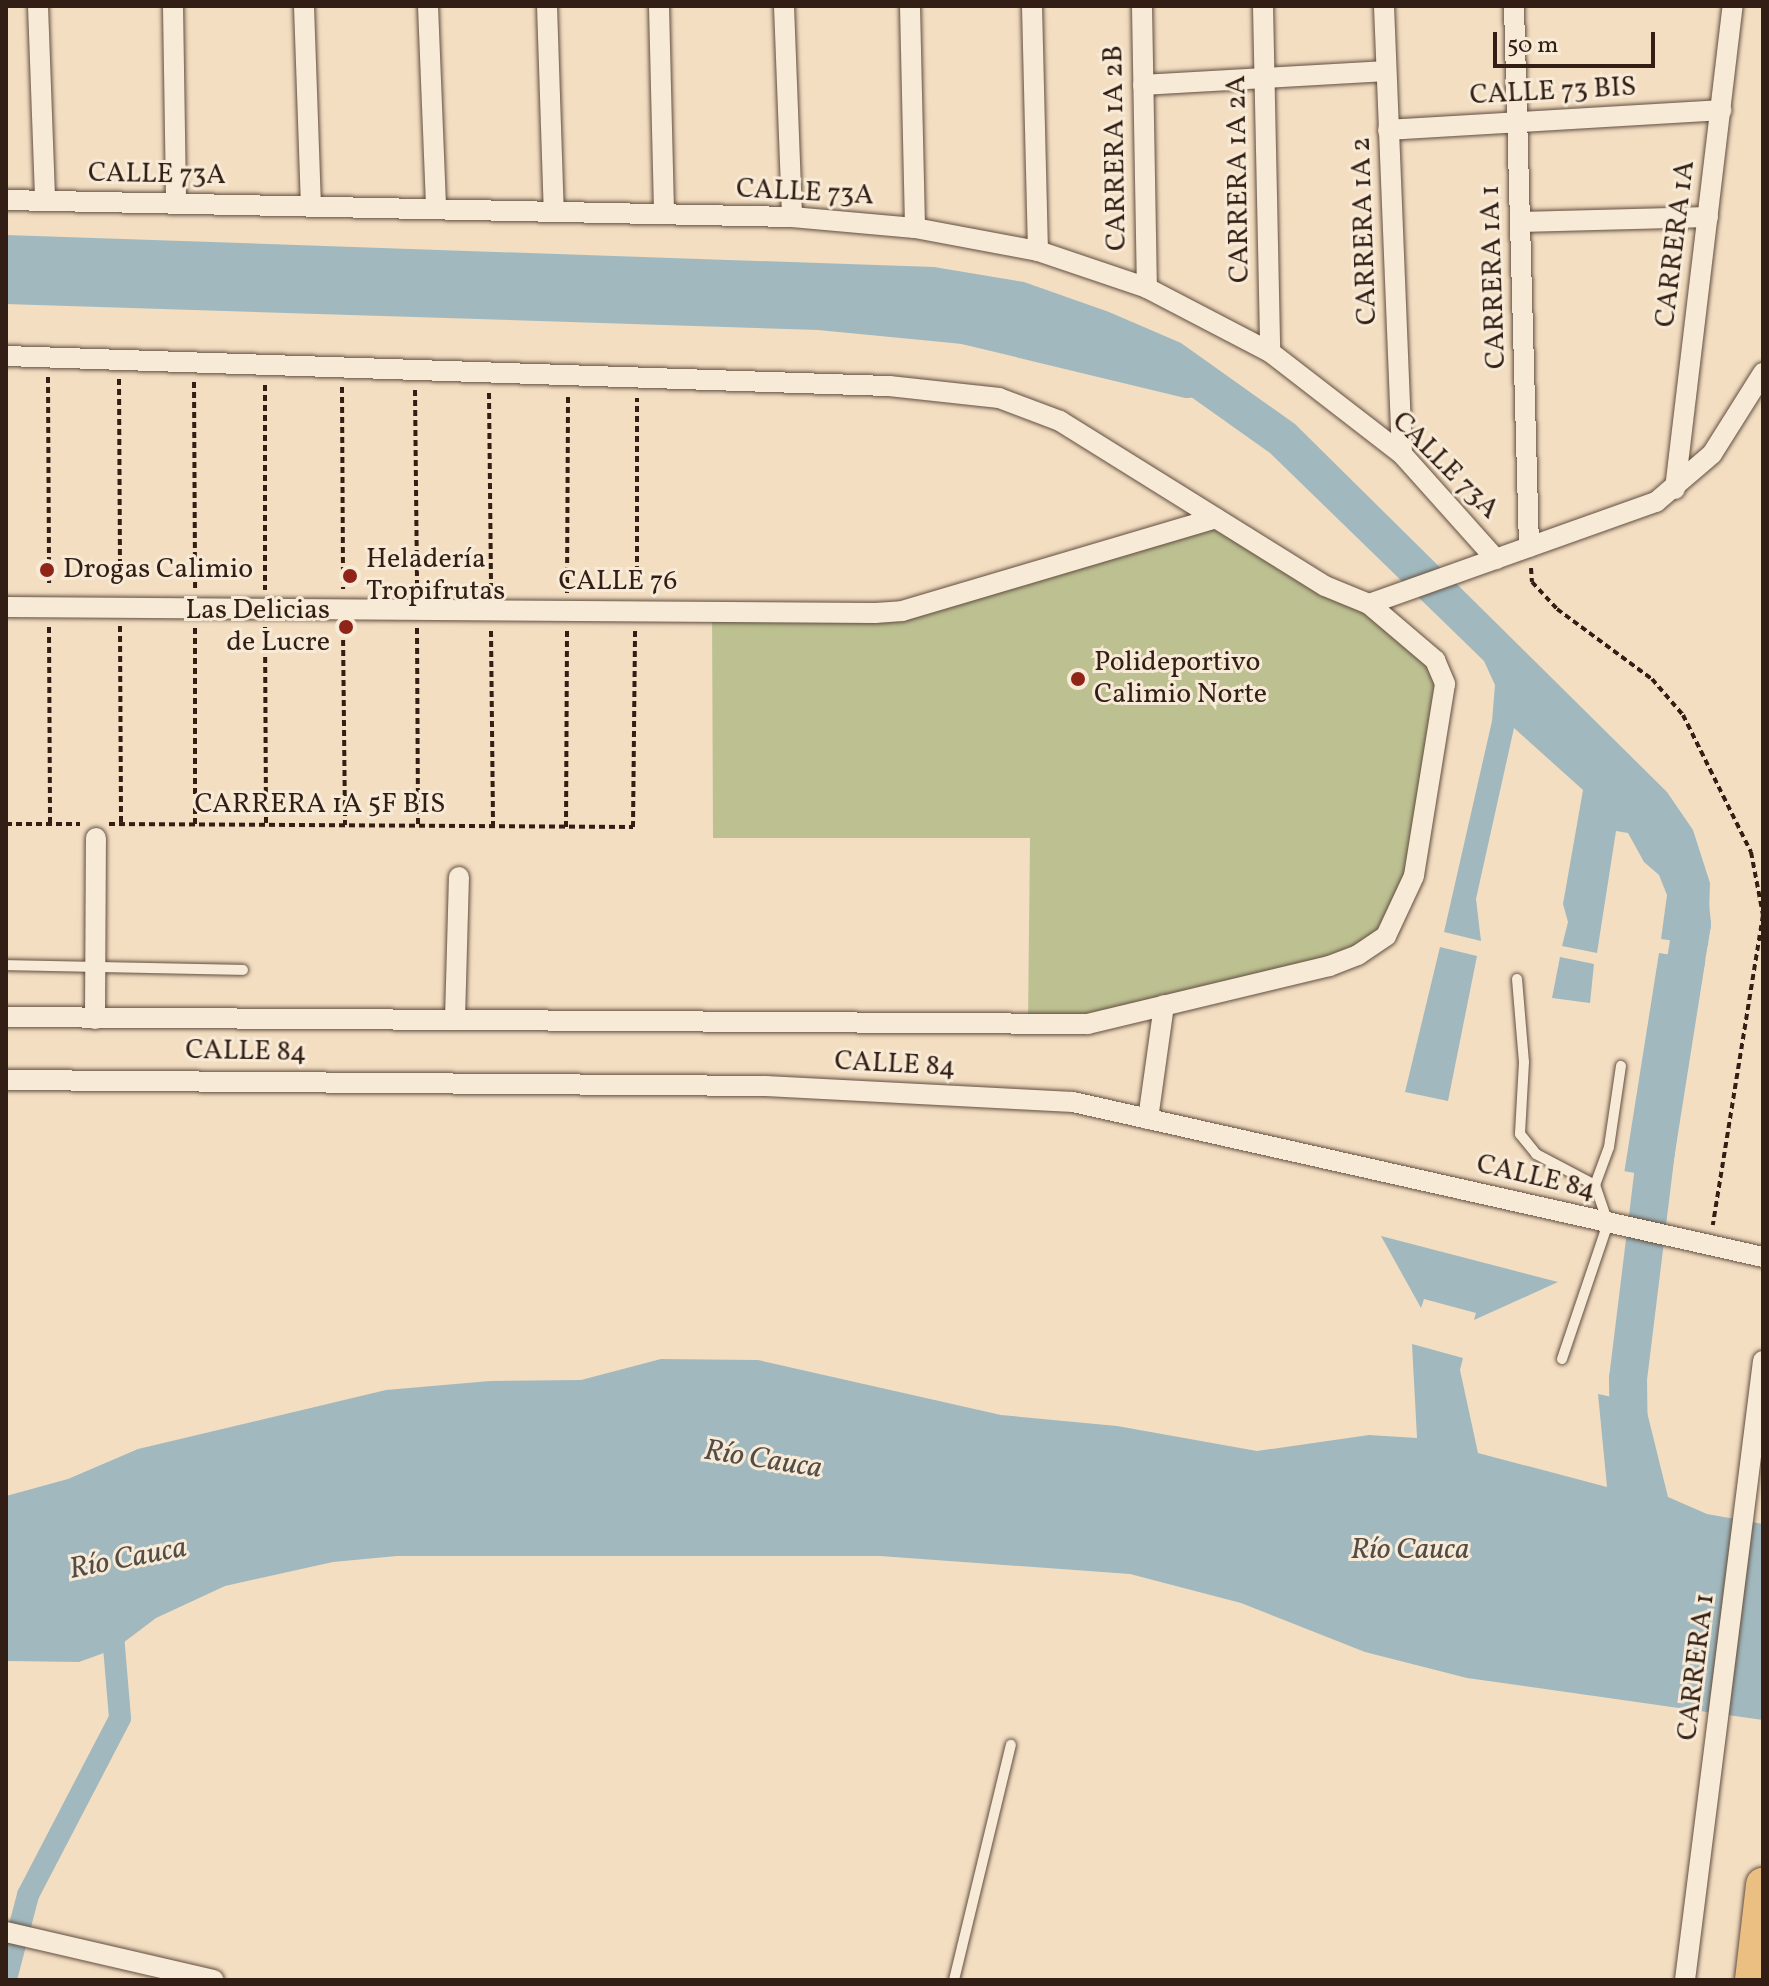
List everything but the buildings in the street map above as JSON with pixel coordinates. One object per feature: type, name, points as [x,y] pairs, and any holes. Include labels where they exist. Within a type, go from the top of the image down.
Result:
[{"type":"highway","points":[[1752,1980],[1763,1885]]},
{"type":"street","points":[[38,6],[45,201]]},
{"type":"street","points":[[173,6],[176,204]]},
{"type":"street","points":[[304,6],[311,207]]},
{"type":"street","points":[[428,6],[436,209]]},
{"type":"street","points":[[547,6],[554,212]]},
{"type":"street","points":[[659,6],[664,214]]},
{"type":"street","points":[[784,6],[792,217]]},
{"type":"street","points":[[910,6],[915,228]]},
{"type":"street","points":[[1032,6],[1038,251]]},
{"type":"street","name":"CARRERA 1A 2B","points":[[1142,6],[1147,288]]},
{"type":"street","name":"CARRERA 1A 2A","points":[[1263,6],[1270,352]]},
{"type":"street","name":"CARRERA 1A 2","points":[[1384,6],[1402,454]]},
{"type":"street","name":"CARRERA 1A 1","points":[[1514,6],[1529,547]]},
{"type":"street","name":"CARRERA 1A","points":[[1675,489],[1733,6]]},
{"type":"street","points":[[1143,85],[1386,71]]},
{"type":"street","name":"CALLE 73 BIS","points":[[1388,130],[1721,110]]},
{"type":"street","name":"CALLE 73A","points":[[6,200],[792,217],[915,228],[1038,251],[1147,288],[1270,352],[1402,454],[1496,559]]},
{"type":"street","points":[[1521,222],[1708,217]]},
{"type":"street","points":[[6,356],[889,386],[999,398],[1060,421],[1325,586],[1369,604]]},
{"type":"street","name":"CALLE 73A","points":[[1369,604],[1656,502],[1675,489],[1712,454],[1763,373]]},
{"type":"street","name":"CALLE 76","points":[[6,607],[902,611],[1216,518]]},
{"type":"street","name":"CALLE 84","points":[[6,1017],[1088,1024],[1329,966],[1358,955],[1386,936],[1414,876],[1445,684],[1435,660],[1369,604]]},
{"type":"street","points":[[95,1019],[93,967],[98,829]]},
{"type":"street","points":[[455,1019],[459,877]]},
{"type":"street","points":[[1148,1119],[1164,1005]]},
{"type":"street","name":"CALLE 84","points":[[6,1080],[766,1086],[1073,1102],[1763,1257]]},
{"type":"street","name":"CARRERA 1","points":[[1685,1980],[1763,1361]]},
{"type":"street","points":[[6,1932],[214,1980]]},
{"type":"lane","points":[[6,965],[243,970]]},
{"type":"lane","points":[[1517,979],[1524,1062],[1520,1134],[1536,1154],[1595,1185]]},
{"type":"lane","points":[[1562,1359],[1608,1223],[1595,1185],[1609,1147],[1621,1066]]},
{"type":"lane","points":[[954,1980],[1011,1745]]},
{"type":"path","points":[[635,610],[637,398]]},
{"type":"path","points":[[1529,547],[1532,582],[1557,609],[1652,679],[1683,715],[1751,852],[1763,915],[1708,1247]]},
{"type":"path","name":"CARRERA 1A 5F BIS","points":[[6,824],[98,829],[633,827],[635,610]]},
{"type":"green space","name":"Polideportivo Calimio Norte","points":[[1216,518],[1347,597],[1441,674],[1422,840],[1386,936],[1358,955],[1088,1024],[1028,1022],[1030,838],[713,838],[712,610],[875,613]]},
{"type":"water","points":[[6,235],[934,267],[1024,282],[1109,312],[1181,343],[1295,424],[1667,792],[1693,830],[1710,883],[1708,946],[1661,939],[1667,895],[1659,875],[1644,862],[1628,833],[1616,831],[1597,953],[1562,946],[1568,922],[1563,904],[1583,790],[1514,728],[1476,899],[1481,941],[1444,932],[1492,721],[1495,685],[1484,661],[1270,453],[1163,377],[1095,348],[1014,319],[930,305],[6,273]]},
{"type":"water","points":[[1440,947],[1477,956],[1448,1101],[1405,1092]]},
{"type":"water","points":[[1659,953],[1705,960],[1671,1179],[1624,1171]]},
{"type":"water","points":[[1560,957],[1594,964],[1590,1003],[1552,998]]},
{"type":"water","points":[[1381,1236],[1558,1282],[1474,1320],[1476,1313],[1424,1299],[1421,1308]]},
{"type":"water","name":"Río Cauca","points":[[1412,1344],[1463,1358],[1460,1370],[1478,1453],[1607,1487],[1598,1394],[1645,1404],[1668,1497],[1707,1514],[1763,1524],[1763,1720],[1467,1678],[1365,1652],[1241,1603],[1130,1574],[880,1556],[397,1556],[333,1562],[225,1586],[156,1618],[115,1649],[79,1662],[6,1661],[6,1496],[68,1479],[138,1449],[386,1390],[490,1381],[581,1380],[661,1359],[758,1360],[1001,1415],[1117,1426],[1257,1451],[1369,1435],[1417,1438]]},
{"type":"waterway","points":[[6,285],[820,311],[964,325],[1188,379]]},
{"type":"waterway","points":[[1678,1007],[1692,924],[1689,893]]},
{"type":"waterway","points":[[1629,1451],[1628,1379],[1659,1127]]},
{"type":"waterway","points":[[6,1979],[28,1895],[120,1718],[112,1622]]},
{"type":"place","name":"Drogas Calimio","points":[[47,570]]},
{"type":"place","name":"Heladería Tropifrutas","points":[[350,576]]},
{"type":"place","name":"Las Delicias de Lucre","points":[[346,627]]},
{"type":"place","name":"Polideportivo Calimio Norte","points":[[1078,679]]}]
